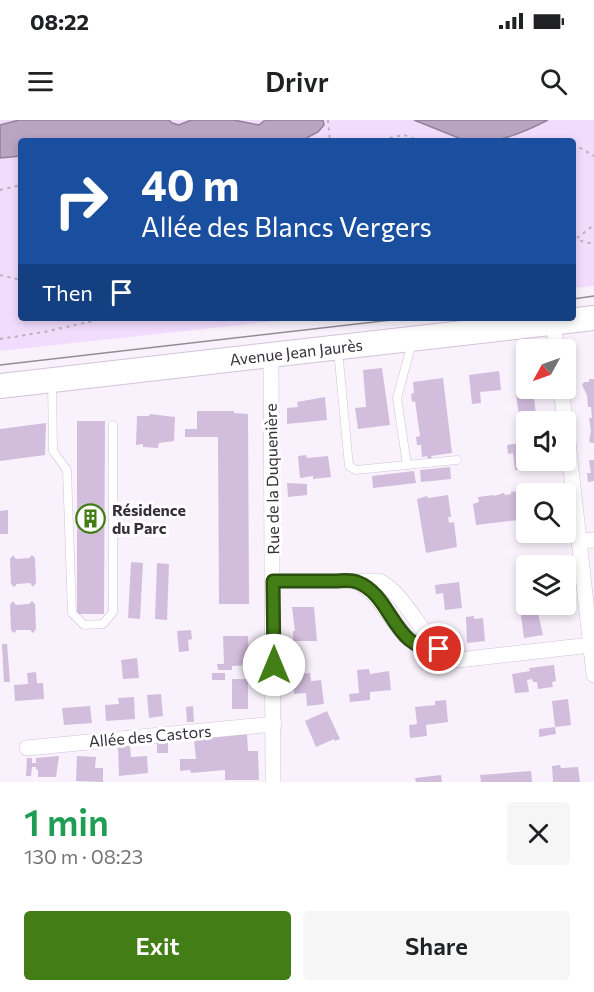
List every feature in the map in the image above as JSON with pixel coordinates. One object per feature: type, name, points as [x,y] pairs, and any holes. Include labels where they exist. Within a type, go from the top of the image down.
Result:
[{"type":"main road","name":"Avenue Jean Jaurès","points":[[576,320],[594,318]]},
{"type":"main road","name":"Avenue Jean Jaurès","points":[[0,386],[569,321]]},
{"type":"street","points":[[553,323],[555,339]]},
{"type":"street","name":"Rue de la Duquenière","points":[[271,356],[273,782]]},
{"type":"street","points":[[571,471],[586,541],[594,675]]},
{"type":"street","points":[[273,581],[372,580],[384,583],[399,597],[439,649],[448,657],[458,660],[591,645]]},
{"type":"street","name":"Allée des Castors","points":[[27,748],[274,724]]},
{"type":"lane","points":[[407,465],[397,398],[413,339]]},
{"type":"lane","points":[[338,348],[349,466],[356,470],[457,459]]},
{"type":"lane","points":[[52,380],[53,450],[67,470],[72,613],[84,625],[103,624],[113,612],[113,425]]},
{"type":"path","points":[[328,121],[329,138]]},
{"type":"path","points":[[388,138],[404,135],[412,138]]},
{"type":"path","points":[[576,146],[594,156]]},
{"type":"path","points":[[0,190],[18,186]]},
{"type":"path","points":[[576,238],[594,225]]},
{"type":"path","points":[[576,239],[594,244]]},
{"type":"path","points":[[0,275],[18,279]]},
{"type":"path","points":[[0,339],[91,321]]},
{"type":"shaded area","points":[[0,120],[594,120],[594,286],[576,288],[576,138],[18,138],[18,321],[276,321],[0,351]]},
{"type":"shaded area","points":[[19,120],[169,120],[179,125],[191,120],[234,120],[259,125],[265,120],[323,120],[324,125],[318,132],[307,138],[18,138],[18,156],[0,158],[0,125]]},
{"type":"shaded area","points":[[414,120],[548,120],[504,138],[459,138]]},
{"type":"building","points":[[382,368],[390,425],[358,429],[355,408],[366,407],[363,370]]},
{"type":"building","points":[[499,371],[501,390],[480,392],[481,403],[472,404],[469,375]]},
{"type":"building","points":[[443,378],[452,453],[431,456],[432,458],[428,459],[427,456],[422,457],[421,445],[417,445],[416,437],[420,436],[415,401],[412,402],[413,382]]},
{"type":"building","points":[[589,379],[594,379],[594,443],[589,441],[591,407],[588,407],[587,395],[582,385],[584,382],[589,382]]},
{"type":"building","points":[[325,397],[327,420],[287,424],[287,408],[298,407],[297,402]]},
{"type":"building","points":[[517,399],[534,399],[536,411],[518,411]]},
{"type":"building","points":[[197,411],[234,411],[234,413],[248,414],[249,604],[219,604],[218,437],[185,437],[185,429],[197,429]]},
{"type":"building","points":[[150,414],[175,417],[174,441],[159,443],[158,448],[143,447],[143,444],[136,445],[137,416],[149,416]]},
{"type":"building","name":"Résidence du Parc","points":[[77,421],[105,421],[104,614],[77,614]]},
{"type":"building","points":[[46,423],[45,455],[0,461],[0,429]]},
{"type":"building","points":[[516,444],[516,470],[513,453],[508,454],[507,445]]},
{"type":"building","points":[[306,455],[307,458],[328,456],[331,477],[300,478],[298,456]]},
{"type":"building","points":[[589,460],[594,460],[594,481],[588,482],[587,473],[591,473]]},
{"type":"building","points":[[450,467],[451,479],[421,482],[420,470]]},
{"type":"building","points":[[414,471],[416,483],[373,488],[372,476]]},
{"type":"building","points":[[287,483],[307,484],[307,495],[288,497]]},
{"type":"building","points":[[516,491],[516,520],[476,525],[473,504],[479,502],[478,497],[504,493],[505,495]]},
{"type":"building","points":[[448,495],[451,517],[448,517],[449,523],[454,522],[457,547],[426,553],[417,499]]},
{"type":"building","points":[[8,510],[8,534],[0,534],[0,511]]},
{"type":"building","points":[[13,555],[16,559],[29,558],[32,555],[35,558],[36,583],[33,587],[30,583],[17,584],[14,587],[11,584],[10,559]]},
{"type":"building","points":[[131,562],[143,563],[140,619],[128,618]]},
{"type":"building","points":[[157,563],[169,564],[167,620],[155,619]]},
{"type":"building","points":[[459,582],[462,608],[445,610],[443,593],[436,594],[435,585]]},
{"type":"building","points":[[13,601],[16,605],[29,604],[32,601],[35,604],[36,629],[33,633],[30,630],[17,630],[14,633],[11,630],[10,605]]},
{"type":"building","points":[[292,607],[314,607],[317,641],[293,641],[293,631],[295,631]]},
{"type":"building","points":[[521,615],[538,615],[543,635],[524,638]]},
{"type":"building","points":[[474,616],[474,619],[483,618],[485,641],[467,643],[466,617]]},
{"type":"building","points":[[191,630],[192,639],[188,640],[189,651],[179,652],[177,631]]},
{"type":"building","points":[[223,636],[248,636],[249,665],[232,666],[232,670],[218,670],[217,664],[224,664]]},
{"type":"building","points":[[2,644],[7,644],[10,682],[4,682]]},
{"type":"building","points":[[137,658],[139,678],[123,679],[121,660]]},
{"type":"building","points":[[554,665],[556,681],[552,682],[553,687],[538,689],[537,682],[533,682],[532,679],[527,680],[529,692],[515,693],[512,674],[530,671],[529,668]]},
{"type":"building","points":[[369,669],[370,674],[389,671],[391,690],[370,692],[370,700],[350,702],[349,694],[359,693],[357,670]]},
{"type":"building","points":[[36,672],[37,683],[43,683],[44,699],[15,701],[14,685],[28,684],[27,673]]},
{"type":"building","points":[[212,673],[225,673],[225,680],[212,680]]},
{"type":"building","points":[[310,673],[311,681],[321,680],[324,704],[307,706],[306,693],[294,694],[292,675]]},
{"type":"building","points":[[232,679],[248,679],[248,709],[232,709]]},
{"type":"building","points":[[161,694],[163,716],[149,718],[147,695]]},
{"type":"building","points":[[134,697],[135,719],[106,721],[105,705],[119,704],[118,698]]},
{"type":"building","points":[[568,699],[571,725],[555,727],[552,701]]},
{"type":"building","points":[[446,700],[448,722],[426,725],[427,736],[410,738],[409,725],[417,724],[415,707],[435,705],[435,701]]},
{"type":"building","points":[[90,706],[92,723],[64,725],[62,708]]},
{"type":"building","points":[[193,706],[194,722],[187,722],[186,707]]},
{"type":"building","points":[[327,711],[340,739],[335,741],[334,739],[316,747],[305,721]]},
{"type":"building","points":[[555,727],[556,734],[539,737],[539,729]]},
{"type":"building","points":[[247,734],[248,751],[258,751],[259,780],[225,780],[225,770],[191,773],[190,770],[180,771],[180,759],[196,759],[194,739]]},
{"type":"building","points":[[168,742],[168,753],[157,753],[157,743]]},
{"type":"building","points":[[130,745],[131,757],[147,756],[148,773],[119,776],[118,746]]},
{"type":"building","points":[[59,756],[56,777],[38,777],[36,767],[32,767],[31,776],[26,776],[27,758],[32,758],[32,763],[36,763],[36,758]]},
{"type":"building","points":[[77,756],[96,757],[95,768],[103,768],[103,782],[76,781]]},
{"type":"building","points":[[560,765],[561,768],[578,767],[580,782],[553,782],[552,766]]},
{"type":"building","points":[[531,771],[532,782],[481,782],[480,775]]},
{"type":"building","points":[[441,775],[442,782],[416,782],[415,778]]},
{"type":"tram line","points":[[576,299],[594,296]]},
{"type":"tram line","points":[[0,365],[383,321]]},
{"type":"place","name":"Résidence du Parc","points":[[91,519]]},
{"type":"route","points":[[274,665],[273,581],[354,581],[364,585],[416,645],[429,650],[439,649]]}]
